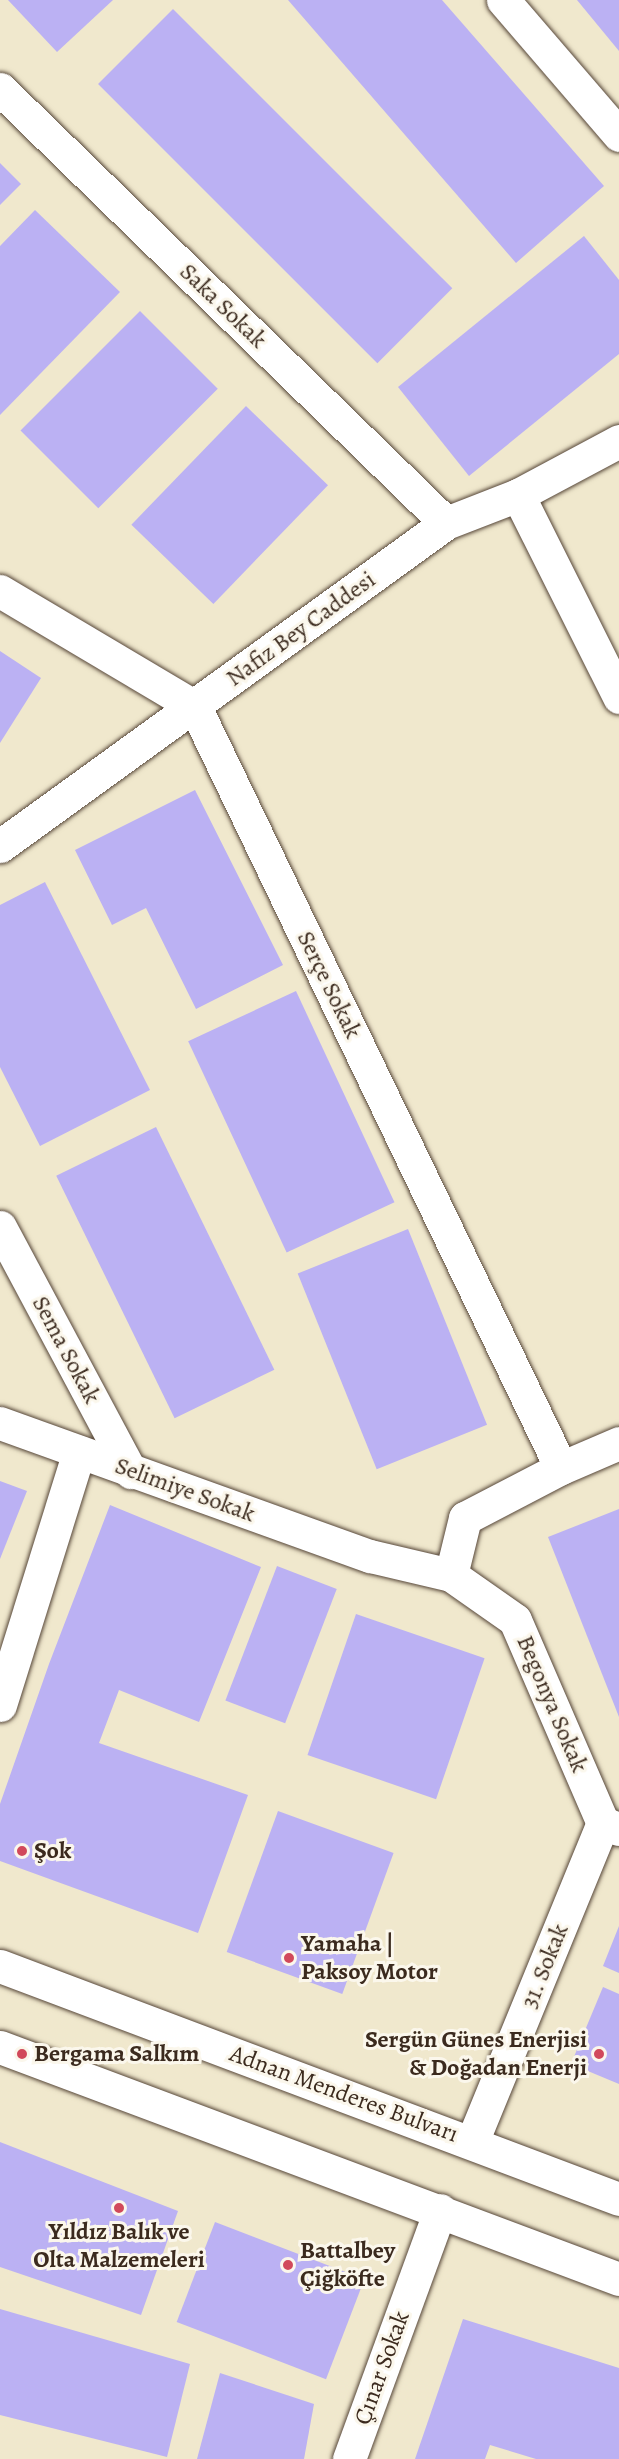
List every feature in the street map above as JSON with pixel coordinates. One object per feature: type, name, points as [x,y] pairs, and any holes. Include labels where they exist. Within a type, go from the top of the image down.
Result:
[{"type":"street","points":[[503,0],[619,135]]},
{"type":"street","name":"Saka Sokak","points":[[0,89],[446,523]]},
{"type":"street","name":"Nafiz Bey Caddesi","points":[[0,846],[446,523],[518,495],[619,441]]},
{"type":"street","points":[[518,495],[619,697]]},
{"type":"street","points":[[0,591],[195,707]]},
{"type":"street","name":"Serçe Sokak","points":[[195,707],[561,1468]]},
{"type":"street","name":"Sema Sokak","points":[[0,1227],[131,1472]]},
{"type":"street","name":"Selimiye Sokak","points":[[0,1423],[370,1556]]},
{"type":"street","points":[[451,1575],[465,1518],[561,1468],[619,1443]]},
{"type":"street","points":[[0,1705],[79,1452]]},
{"type":"street","name":"Begonya Sokak","points":[[370,1556],[451,1575],[516,1620],[611,1826]]},
{"type":"street","name":"31. Sokak","points":[[472,2142],[611,1826]]},
{"type":"street","name":"Adnan Menderes Bulvarı","points":[[0,1966],[619,2199]]},
{"type":"street","points":[[0,2047],[619,2279]]},
{"type":"street","name":"Çınar Sokak","points":[[349,2459],[440,2210]]},
{"type":"building","points":[[8,0],[113,0],[57,52]]},
{"type":"building","points":[[288,0],[442,0],[604,186],[516,263]]},
{"type":"building","points":[[577,0],[619,0],[619,51]]},
{"type":"building","points":[[173,9],[452,288],[377,363],[98,84]]},
{"type":"building","points":[[0,163],[21,184],[0,205]]},
{"type":"building","points":[[35,210],[120,292],[0,415],[0,246]]},
{"type":"building","points":[[584,236],[619,280],[619,354],[469,476],[398,387]]},
{"type":"building","points":[[140,311],[218,389],[98,508],[20,431]]},
{"type":"building","points":[[246,406],[328,485],[213,604],[131,525]]},
{"type":"building","points":[[0,651],[41,678],[0,743]]},
{"type":"building","points":[[195,790],[283,965],[196,1009],[146,908],[112,925],[75,850]]},
{"type":"building","points":[[45,882],[150,1090],[40,1146],[0,1067],[0,905]]},
{"type":"building","points":[[296,991],[394,1202],[287,1252],[188,1041]]},
{"type":"building","points":[[156,1127],[274,1370],[175,1418],[56,1176]]},
{"type":"building","points":[[408,1229],[487,1425],[377,1469],[298,1274]]},
{"type":"building","points":[[0,1481],[27,1491],[0,1559]]},
{"type":"building","points":[[110,1505],[261,1567],[199,1722],[119,1690],[99,1743],[248,1795],[198,1933],[0,1861],[0,1804],[49,1664]]},
{"type":"building","points":[[619,1509],[619,1717],[548,1537]]},
{"type":"building","points":[[277,1566],[337,1589],[285,1723],[225,1700]]},
{"type":"building","points":[[356,1614],[485,1658],[436,1799],[307,1755]]},
{"type":"building","points":[[278,1811],[394,1853],[342,1994],[227,1952]]},
{"type":"building","points":[[619,1926],[619,1973],[603,1966]]},
{"type":"building","points":[[603,1987],[619,1994],[619,2084],[571,2064]]},
{"type":"building","points":[[0,2142],[178,2211],[141,2315],[0,2267]]},
{"type":"building","points":[[215,2222],[364,2279],[326,2379],[177,2322]]},
{"type":"building","points":[[0,2309],[190,2364],[167,2457],[0,2415]]},
{"type":"building","points":[[463,2319],[619,2368],[619,2459],[536,2459],[490,2445],[485,2459],[415,2459]]},
{"type":"building","points":[[220,2373],[314,2404],[304,2459],[197,2459]]},
{"type":"place","name":"Şok","points":[[22,1851]]},
{"type":"place","name":"Yamaha | Paksoy Motor","points":[[289,1958]]},
{"type":"place","name":"Bergama Salkım","points":[[22,2054]]},
{"type":"place","name":"Sergün Günes Enerjisi & Doğadan Enerji","points":[[599,2054]]},
{"type":"place","name":"Yıldız Balık ve Olta Malzemeleri","points":[[119,2208]]},
{"type":"place","name":"Battalbey Çiğköfte","points":[[288,2265]]}]
